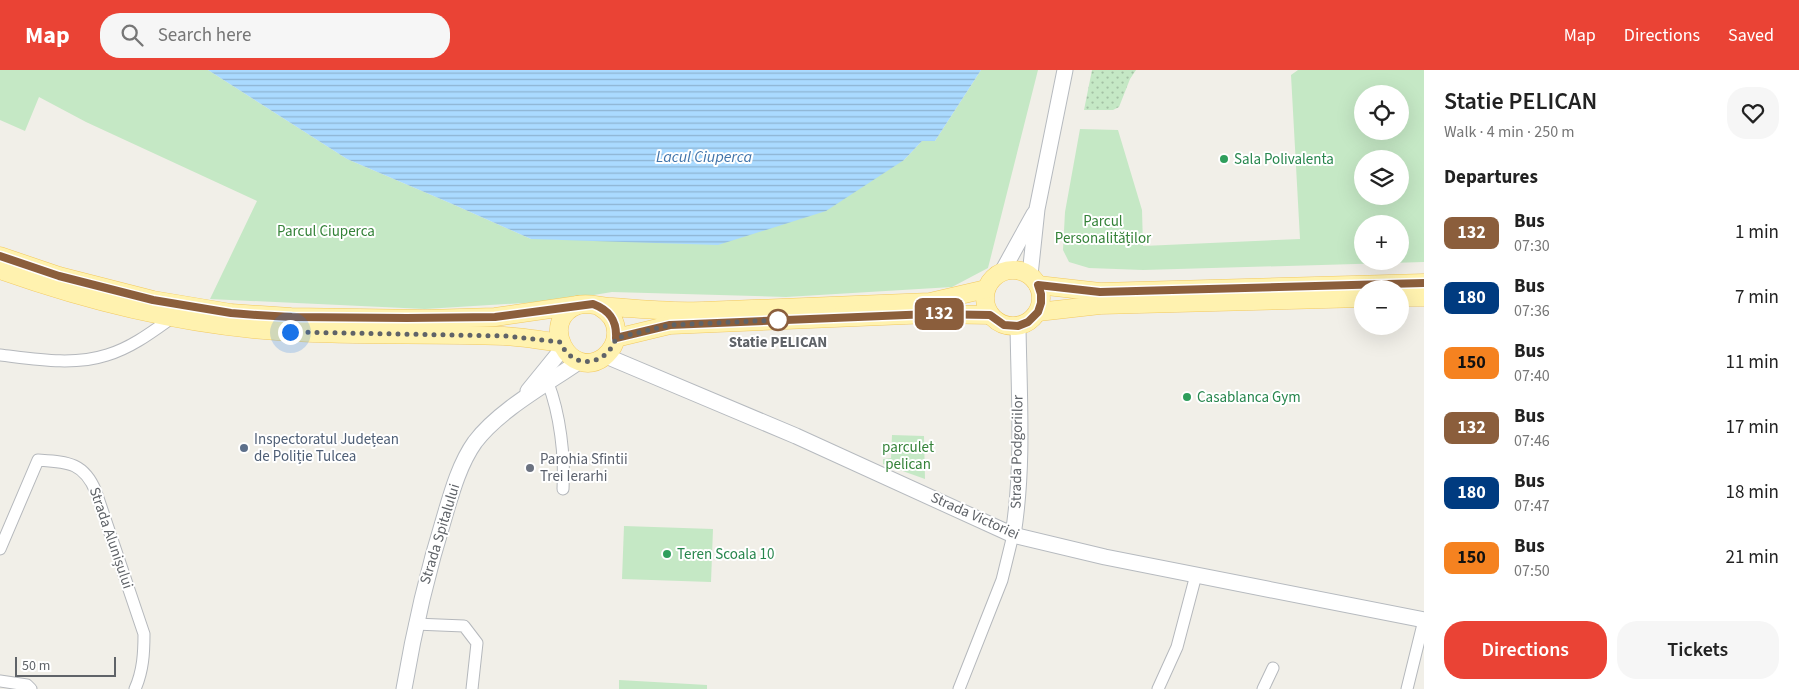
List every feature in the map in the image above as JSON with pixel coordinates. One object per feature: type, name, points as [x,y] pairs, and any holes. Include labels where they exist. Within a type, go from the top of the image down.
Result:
[{"type":"main road","points":[[0,256],[59,276],[153,300],[231,313],[292,317],[495,317],[593,304],[670,312],[930,302],[986,289]]},
{"type":"main road","points":[[0,270],[56,288],[148,313],[225,326],[290,332],[505,336],[561,345]]},
{"type":"main road","points":[[1022,271],[1034,280],[1041,294],[1041,303],[1038,312],[1028,322],[1018,326],[1004,325],[990,315],[985,302],[986,289],[990,282],[1002,272],[1022,271]]},
{"type":"main road","points":[[1034,280],[1100,292],[1424,283]]},
{"type":"main road","points":[[1409,297],[1424,297]]},
{"type":"main road","points":[[1038,312],[1100,305],[1354,298]]},
{"type":"main road","points":[[578,305],[564,316],[558,334],[561,345],[567,354],[580,361],[594,361],[606,356],[616,338],[615,323],[611,316],[600,306]]},
{"type":"main road","points":[[616,338],[678,324],[930,314],[990,315]]},
{"type":"street","points":[[1034,280],[1037,208],[1065,70]]},
{"type":"street","points":[[1002,272],[1037,208]]},
{"type":"street","points":[[0,355],[76,361],[106,356],[138,341],[173,317]]},
{"type":"street","name":"Strada Podgoriilor","points":[[959,689],[1002,580],[1018,506],[1020,466],[1018,326]]},
{"type":"street","name":"Strada Spitalului","points":[[520,402],[561,345]]},
{"type":"street","name":"Strada Victoriei","points":[[606,356],[796,436],[1013,535],[1049,545],[1424,620]]},
{"type":"street","name":"Strada Spitalului","points":[[404,689],[415,624],[430,560],[449,501],[467,455],[475,442],[487,430],[520,402],[580,361]]},
{"type":"street","points":[[548,383],[557,412],[564,469],[562,489]]},
{"type":"street","name":"Strada Alunișului","points":[[0,548],[38,460],[66,462],[80,468],[91,480],[96,492],[144,634],[144,657],[135,689]]},
{"type":"street","points":[[1158,689],[1178,647],[1196,575]]},
{"type":"street","points":[[1407,689],[1424,620]]},
{"type":"street","points":[[415,624],[464,626],[476,643],[472,689]]},
{"type":"street","points":[[1263,689],[1273,668]]},
{"type":"street","points":[[0,681],[27,685],[31,689]]},
{"type":"green space","name":"Parcul Ciuperca","points":[[0,70],[208,70],[347,159],[531,239],[904,160],[922,141],[935,141],[981,70],[1038,70],[988,268],[952,287],[786,297],[612,292],[557,301],[425,309],[210,299],[257,201],[86,122],[39,97],[25,131],[0,120]]},
{"type":"green space","points":[[1092,70],[1136,70],[1130,79],[1119,107],[1113,110],[1084,110]]},
{"type":"green space","name":"Parcul Personalităților","points":[[1298,70],[1424,70],[1424,262],[1409,262],[1409,215],[1354,215],[1354,264],[1143,270],[1089,268],[1069,262],[1063,250],[1065,212],[1080,129],[1118,130],[1142,210],[1143,246],[1300,239],[1291,75]]},
{"type":"green space","name":"parculet pelican","points":[[892,435],[924,436],[925,479],[883,464],[883,459],[891,458]]},
{"type":"green space","name":"Teren Scoala 10","points":[[624,526],[713,529],[711,582],[622,579]]},
{"type":"green space","points":[[619,680],[707,685],[707,689],[619,689]]},
{"type":"water","name":"Lacul Ciuperca","points":[[208,70],[981,70],[935,141],[922,141],[904,160],[826,211],[718,245],[531,239],[347,159]]},
{"type":"bus line","name":"132","points":[[0,256],[59,276],[153,300],[231,313],[292,317],[495,317],[593,304],[600,306],[611,316],[615,323],[616,338],[670,325],[930,314],[990,315],[1004,325],[1018,326],[1028,322],[1038,312],[1041,303],[1038,285],[1100,292],[1424,283]]},
{"type":"place","name":"Sala Polivalenta","points":[[1224,159]]},
{"type":"place","name":"Statie PELICAN","points":[[778,320]]},
{"type":"place","name":"Casablanca Gym","points":[[1187,397]]},
{"type":"place","name":"Inspectoratul Județean de Poliție Tulcea","points":[[244,448]]},
{"type":"place","name":"Parohia Sfintii Trei Ierarhi","points":[[530,468]]},
{"type":"place","name":"Teren Scoala 10","points":[[667,554]]},
{"type":"route","points":[[290,332],[505,336],[560,342],[567,354],[580,361],[587,362],[606,356],[616,338],[659,327],[778,320]]}]
